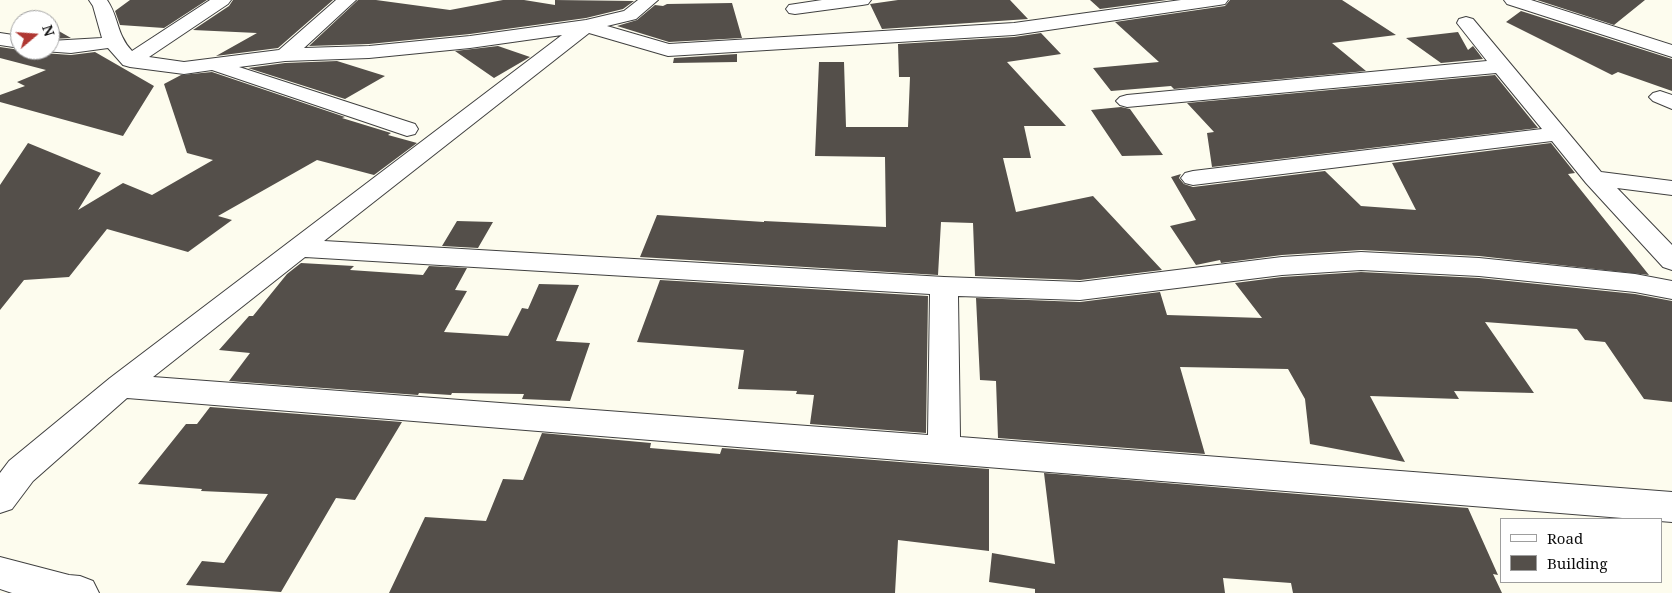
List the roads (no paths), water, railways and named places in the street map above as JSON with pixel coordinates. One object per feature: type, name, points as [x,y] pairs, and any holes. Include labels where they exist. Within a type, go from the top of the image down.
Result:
[{"type":"street","points":[[98,0],[102,6],[113,42],[130,61],[184,68],[284,55],[387,50],[470,42],[586,26],[630,15],[649,0]]},
{"type":"street","points":[[130,61],[222,0]]},
{"type":"street","points":[[284,55],[347,0]]},
{"type":"street","points":[[794,9],[862,0]]},
{"type":"street","points":[[586,26],[668,50],[1014,29],[1219,0]]},
{"type":"street","points":[[1513,0],[1672,50]]},
{"type":"street","points":[[1466,23],[1594,178],[1672,261]]},
{"type":"street","points":[[0,499],[21,471],[121,386],[586,26]]},
{"type":"street","points":[[60,47],[113,42]]},
{"type":"street","points":[[214,65],[407,129]]},
{"type":"street","points":[[1126,101],[1503,66]]},
{"type":"street","points":[[1193,178],[1557,134]]},
{"type":"street","points":[[1594,178],[1672,188]]},
{"type":"street","points":[[299,248],[944,286],[1080,291],[1282,266],[1361,261],[1479,267],[1635,283],[1672,290]]},
{"type":"street","points":[[944,286],[944,449]]},
{"type":"street","points":[[121,386],[1672,507]]},
{"type":"street","points":[[0,573],[69,592],[80,593]]}]
